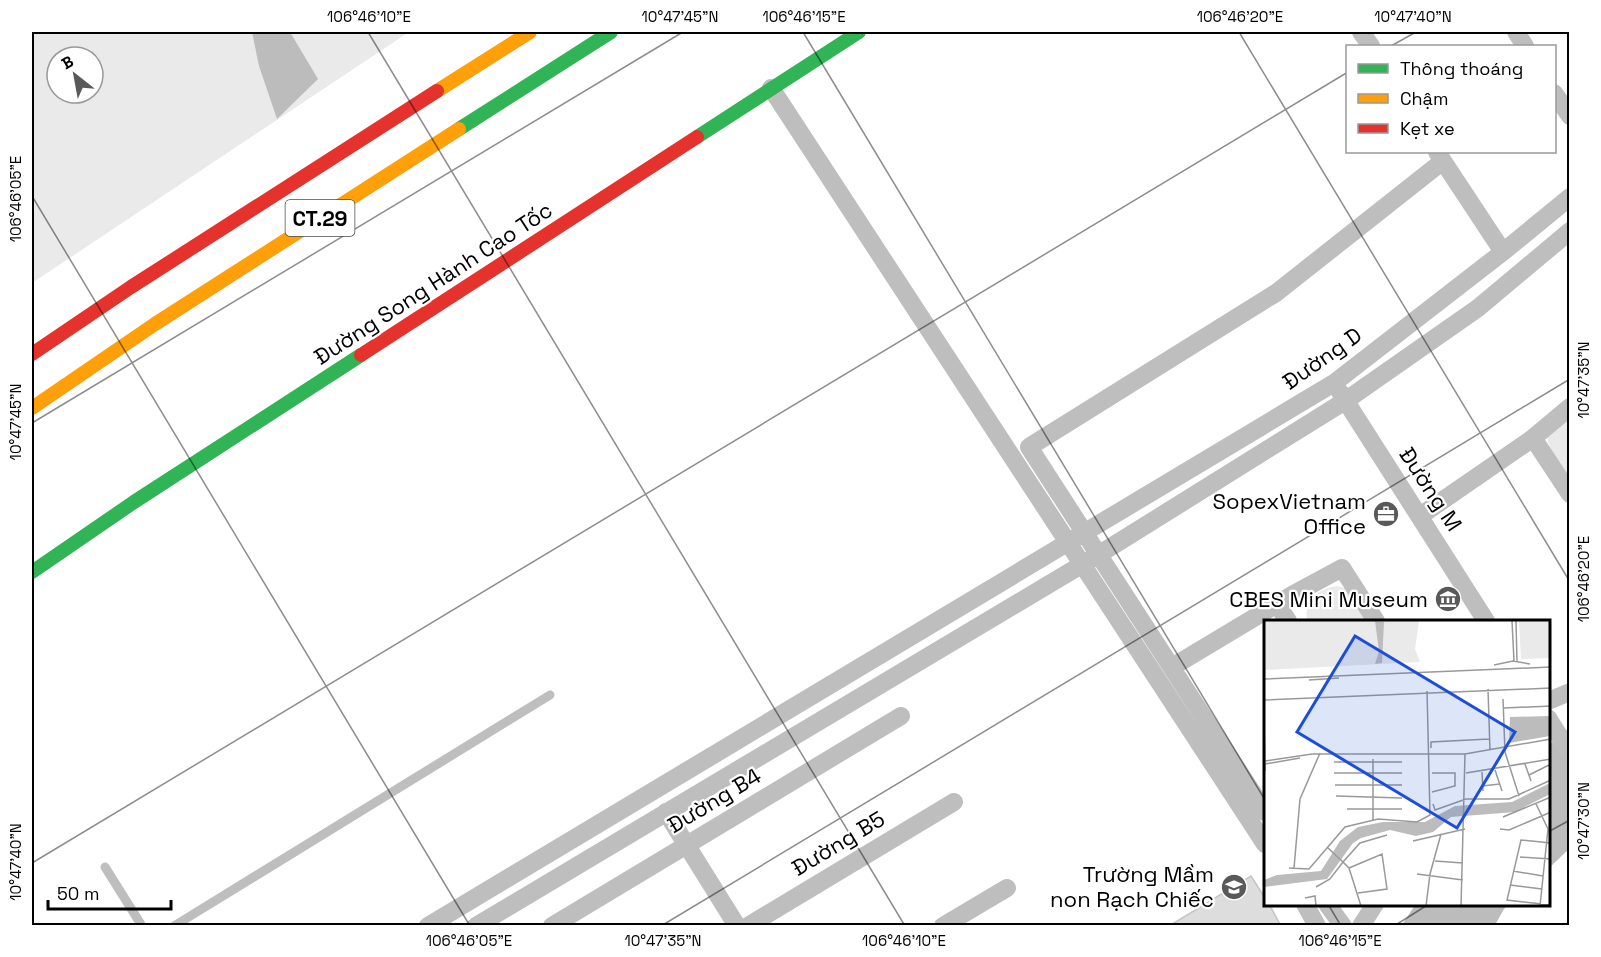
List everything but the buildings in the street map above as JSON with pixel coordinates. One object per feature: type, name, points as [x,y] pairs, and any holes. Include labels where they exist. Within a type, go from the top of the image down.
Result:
[{"type":"main road","name":"CT.29","points":[[32,354],[131,287],[530,32]]},
{"type":"main road","name":"CT.29","points":[[32,408],[155,324],[611,32]]},
{"type":"main road","name":"Đường Song Hành Cao Tốc","points":[[32,572],[134,502],[859,32]]},
{"type":"street","points":[[1361,32],[1370,45]]},
{"type":"street","points":[[1516,32],[1524,45]]},
{"type":"street","points":[[771,88],[1076,538],[1172,667],[1264,808]]},
{"type":"street","points":[[1556,96],[1569,116]]},
{"type":"street","points":[[1076,538],[1029,447],[1276,293],[1440,156],[1503,252]]},
{"type":"street","name":"Đường D","points":[[428,926],[1334,383],[1503,252],[1569,197]]},
{"type":"street","name":"Đường D","points":[[476,926],[1091,559],[1345,401],[1478,308],[1569,231]]},
{"type":"street","name":"Đường M","points":[[1334,383],[1485,620]]},
{"type":"street","points":[[1420,516],[1533,438],[1569,407]]},
{"type":"street","points":[[1533,438],[1569,494]]},
{"type":"street","points":[[1091,559],[1264,842]]},
{"type":"street","points":[[1172,667],[1342,568],[1375,620]]},
{"type":"street","points":[[1277,604],[1287,620]]},
{"type":"street","points":[[1550,700],[1569,692]]},
{"type":"street","name":"Đường B4","points":[[552,926],[901,716]]},
{"type":"street","points":[[1550,721],[1566,746]]},
{"type":"street","name":"Đường B5","points":[[748,926],[954,802]]},
{"type":"street","points":[[666,812],[736,926]]},
{"type":"street","points":[[943,926],[1007,888]]},
{"type":"street","points":[[1306,906],[1317,926]]},
{"type":"street","points":[[1328,906],[1343,926]]},
{"type":"street","points":[[1361,926],[1374,906]]},
{"type":"lane","points":[[174,926],[550,695]]},
{"type":"lane","points":[[105,867],[142,926]]},
{"type":"shaded area","points":[[32,32],[409,32],[32,283]]},
{"type":"shaded area","points":[[252,32],[290,32],[318,79],[277,119],[259,66]]},
{"type":"shaded area","points":[[1569,416],[1569,479],[1549,446],[1548,436]]},
{"type":"shaded area","points":[[1337,586],[1345,588],[1370,620],[1307,620],[1308,608],[1313,597]]},
{"type":"shaded area","points":[[1569,728],[1569,849],[1550,867],[1550,744]]},
{"type":"shaded area","points":[[1414,906],[1507,906],[1495,925],[1402,925]]},
{"type":"traffic: fast","points":[[459,129],[611,32]]},
{"type":"traffic: fast","points":[[697,137],[859,32]]},
{"type":"traffic: fast","points":[[32,572],[134,502],[361,355]]},
{"type":"traffic: slow","points":[[437,91],[530,32]]},
{"type":"traffic: slow","points":[[32,408],[155,324],[459,129]]},
{"type":"traffic: jam","points":[[32,354],[131,287],[437,91]]},
{"type":"traffic: jam","points":[[361,355],[697,137]]},
{"type":"place","name":"SopexVietnam Office","points":[[1386,514]]},
{"type":"place","name":"CBES Mini Museum","points":[[1448,599]]},
{"type":"place","name":"Trường Mầm non Rạch Chiếc","points":[[1234,887]]}]
